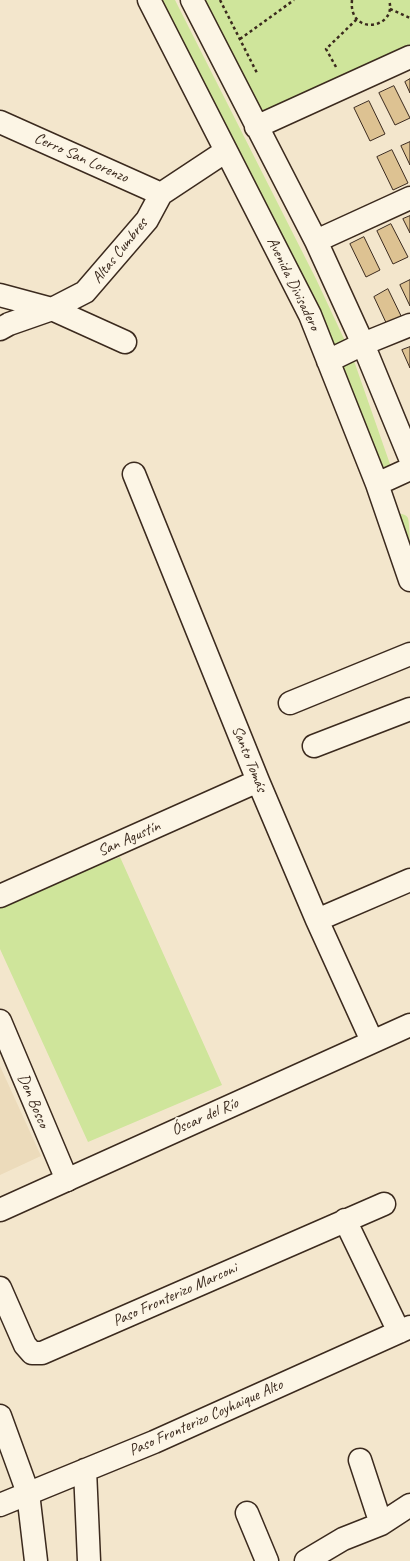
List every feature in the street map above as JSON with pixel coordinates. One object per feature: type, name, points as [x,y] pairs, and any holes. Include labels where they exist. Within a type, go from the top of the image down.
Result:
[{"type":"street","name":"Avenida Divisadero","points":[[149,0],[310,315],[377,484],[410,580]]},
{"type":"street","points":[[192,0],[316,242],[363,344],[410,458]]},
{"type":"street","points":[[256,127],[410,57]]},
{"type":"street","name":"Cerro San Lorenzo","points":[[0,122],[161,194]]},
{"type":"street","name":"Altas Cumbres","points":[[0,330],[9,324],[52,309],[86,292],[147,220],[161,194],[226,151]]},
{"type":"street","points":[[316,242],[410,198]]},
{"type":"street","points":[[0,295],[52,309],[126,342]]},
{"type":"street","points":[[328,361],[363,344],[410,325]]},
{"type":"street","points":[[377,484],[410,469]]},
{"type":"street","name":"Santo Tomás","points":[[134,474],[258,781],[317,920],[372,1041]]},
{"type":"street","points":[[290,703],[410,654]]},
{"type":"street","points":[[314,746],[410,709]]},
{"type":"street","name":"San Agustín","points":[[0,896],[258,781]]},
{"type":"street","points":[[317,920],[410,880]]},
{"type":"street","name":"Don Bosco","points":[[0,1022],[67,1180]]},
{"type":"street","name":"Óscar del Río","points":[[0,1210],[410,1025]]},
{"type":"street","name":"Paso Fronterizo Marconi","points":[[0,1288],[25,1345],[32,1353],[42,1353],[384,1204]]},
{"type":"street","points":[[345,1220],[404,1330]]},
{"type":"street","name":"Paso Fronterizo Coyhaique Alto","points":[[0,1505],[154,1442],[404,1330]]},
{"type":"street","points":[[0,1416],[28,1493],[36,1561]]},
{"type":"street","points":[[360,1460],[381,1524]]},
{"type":"street","points":[[85,1470],[89,1561]]},
{"type":"street","points":[[306,1561],[343,1539],[381,1524],[410,1505]]},
{"type":"street","points":[[247,1513],[267,1561]]},
{"type":"path","points":[[220,0],[257,75]]},
{"type":"path","points":[[240,39],[294,0]]},
{"type":"path","points":[[352,0],[353,13],[357,19],[362,23],[373,25],[384,20],[390,9],[389,0]]},
{"type":"path","points":[[390,9],[410,18]]},
{"type":"path","points":[[348,85],[326,49],[357,19]]},
{"type":"shaded area","points":[[0,1066],[41,1156],[0,1175]]},
{"type":"green space","points":[[162,0],[175,0],[316,279],[353,358],[391,467],[383,474],[254,181]]},
{"type":"green space","points":[[204,0],[410,0],[410,48],[262,117]]},
{"type":"green space","points":[[400,514],[405,515],[408,518],[410,534],[410,566],[396,516]]},
{"type":"green space","points":[[120,857],[222,1085],[88,1142],[0,949],[0,903]]},
{"type":"building","points":[[410,79],[410,93],[405,82]]},
{"type":"building","points":[[394,86],[410,118],[395,125],[379,93]]},
{"type":"building","points":[[369,101],[385,134],[370,141],[354,108]]},
{"type":"building","points":[[410,142],[410,165],[401,146]]},
{"type":"building","points":[[392,150],[408,183],[393,190],[377,157]]},
{"type":"building","points":[[410,216],[410,233],[403,219]]},
{"type":"building","points":[[391,224],[408,257],[393,264],[377,231]]},
{"type":"building","points":[[364,237],[380,270],[366,277],[350,244]]},
{"type":"building","points":[[410,280],[410,306],[400,285]]},
{"type":"building","points":[[388,289],[404,322],[389,329],[374,297]]},
{"type":"building","points":[[410,347],[410,368],[402,350]]}]
